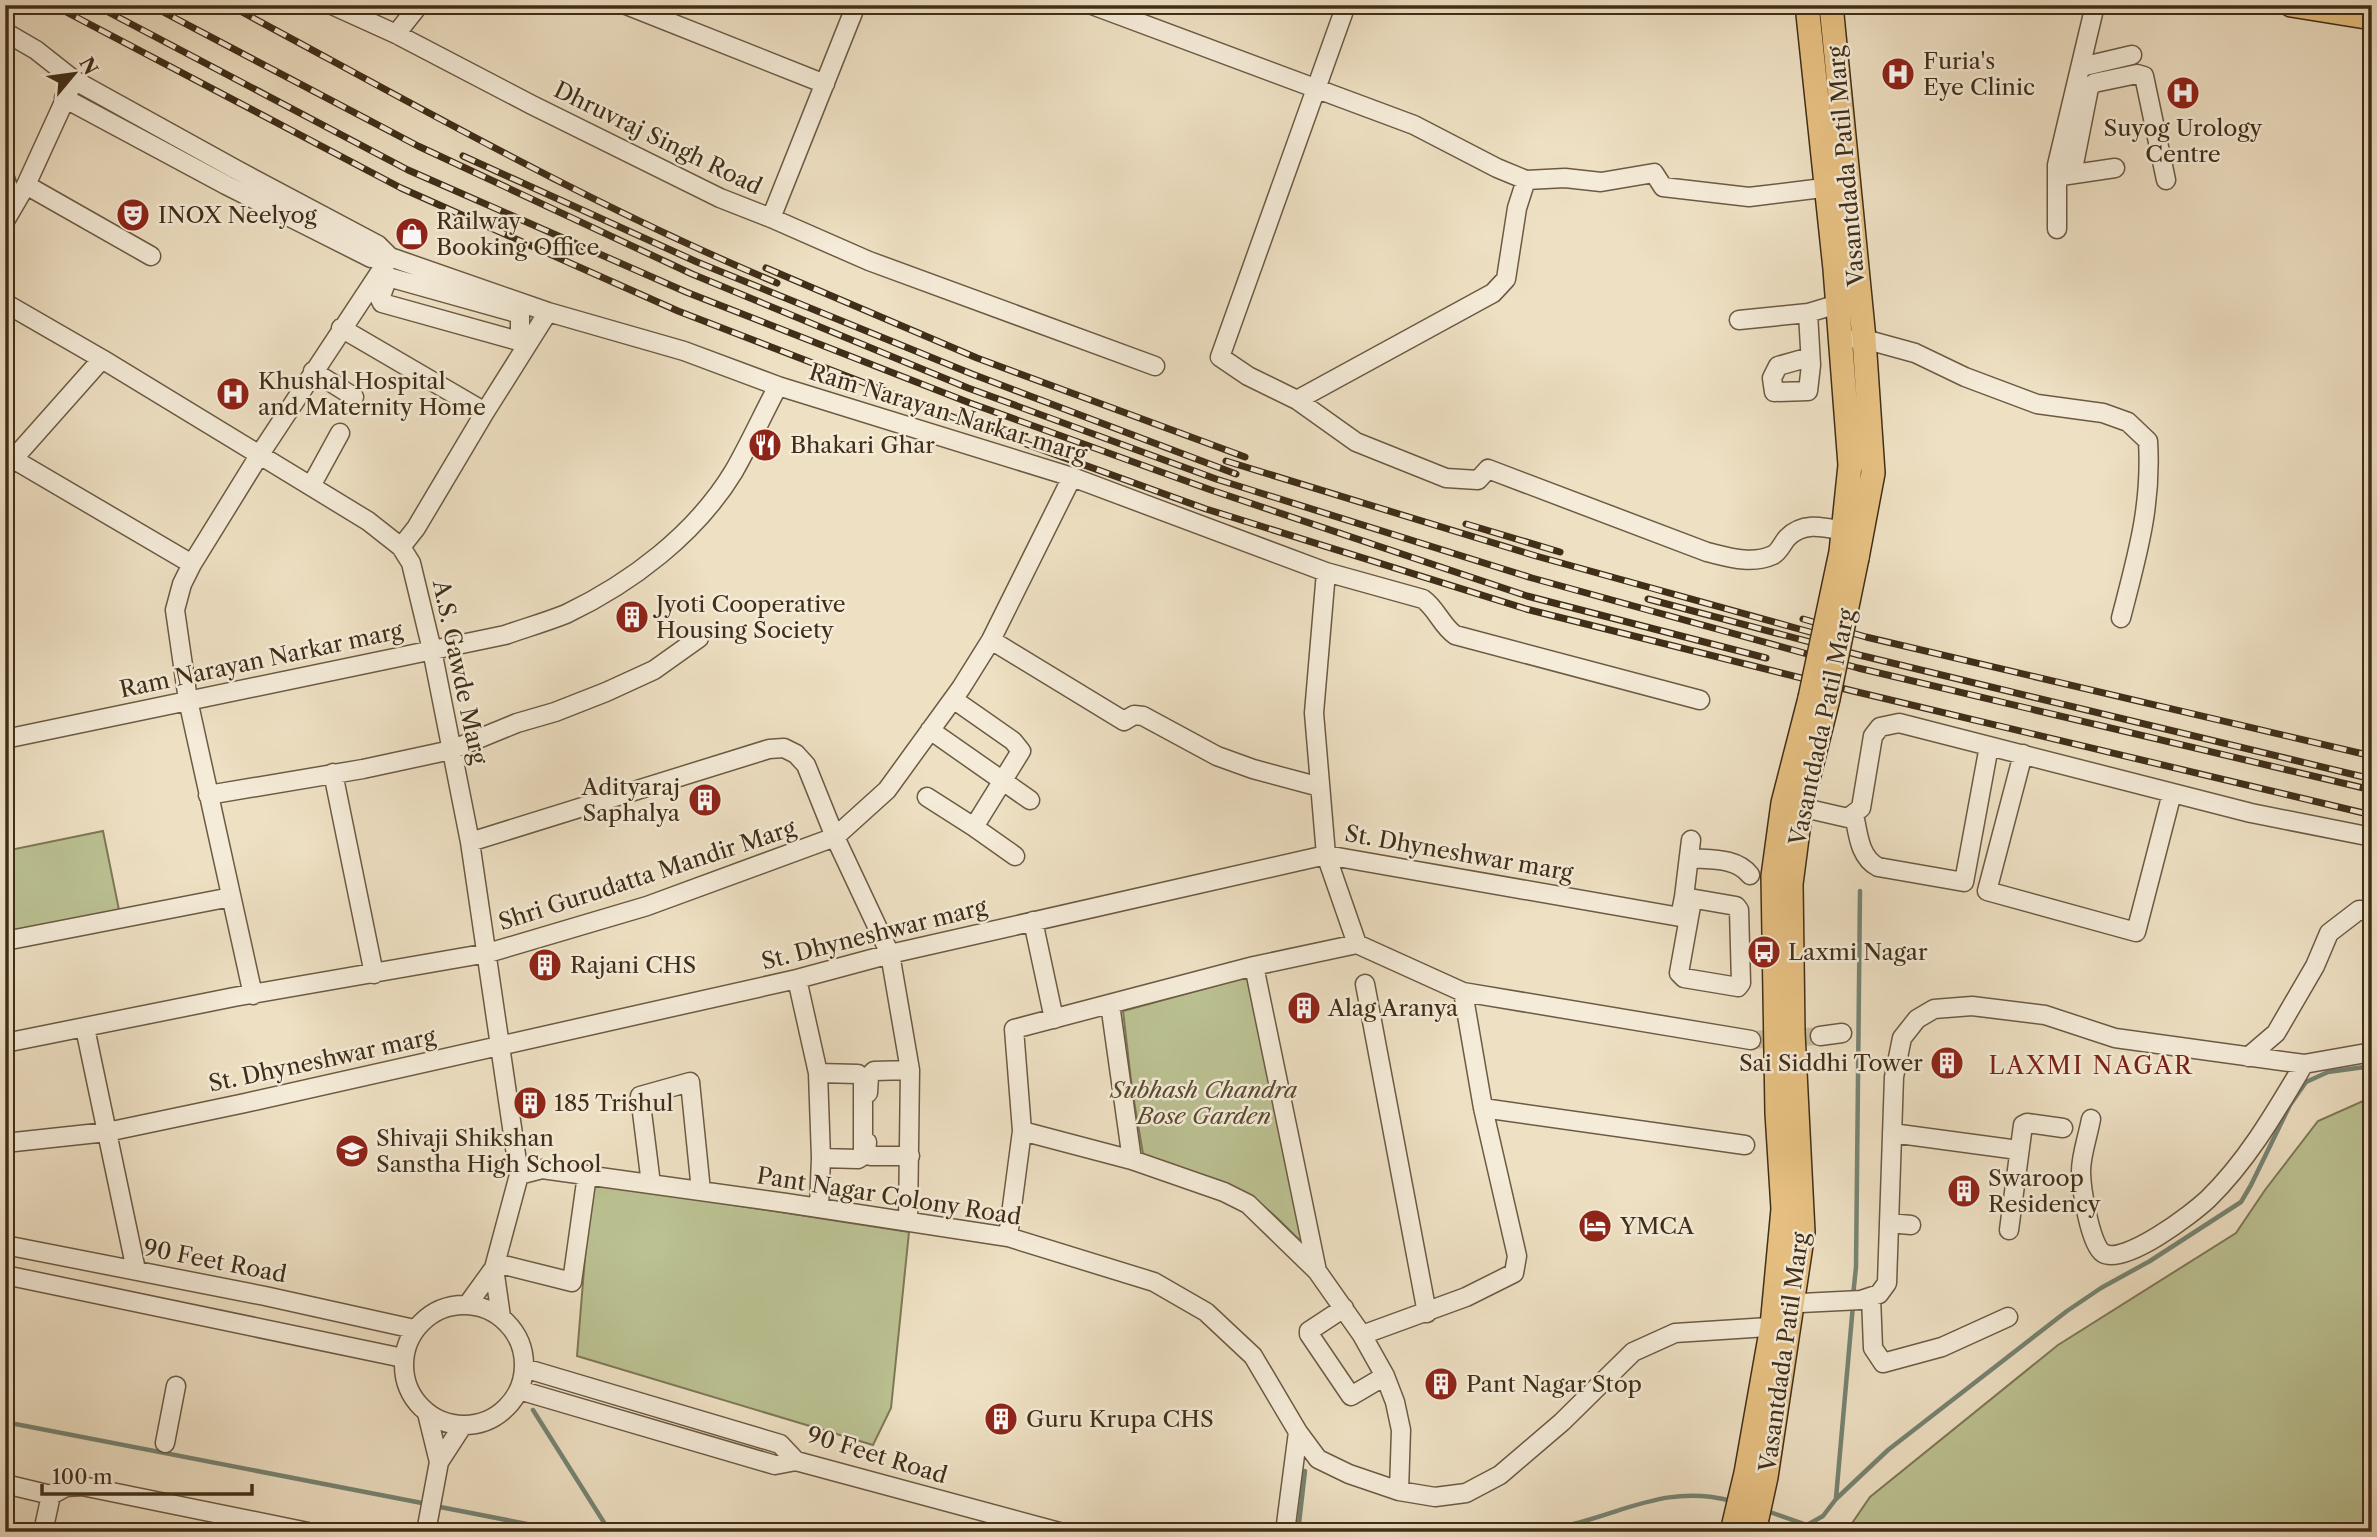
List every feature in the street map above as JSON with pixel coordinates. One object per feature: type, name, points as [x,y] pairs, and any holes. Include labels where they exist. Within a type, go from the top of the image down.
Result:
[{"type":"main road","name":"Vasantdada Patil Marg","points":[[1754,1532],[1756,1475],[1782,1315],[1783,1209],[1777,1113],[1784,964],[1773,876],[1819,699],[1847,557],[1873,473],[1852,340],[1829,113],[1810,38],[1807,5]]},
{"type":"main road","name":"Vasantdada Patil Marg","points":[[1829,113],[1834,36],[1831,5]]},
{"type":"main road","points":[[2291,5],[2372,18]]},
{"type":"main road","points":[[1810,38],[1834,36]]},
{"type":"main road","name":"Vasantdada Patil Marg","points":[[1845,269],[1838,304],[1852,340]]},
{"type":"main road","name":"Vasantdada Patil Marg","points":[[1732,1532],[1756,1475]]},
{"type":"street","name":"Dhruvraj Singh Road","points":[[332,5],[396,34],[720,198],[771,218],[856,5]]},
{"type":"street","points":[[396,34],[419,5]]},
{"type":"street","points":[[626,5],[825,84]]},
{"type":"street","points":[[1092,5],[1414,125],[1496,168],[1526,180],[1565,178],[1601,182],[1654,173],[1663,187],[1749,197],[1837,186]]},
{"type":"street","points":[[1346,5],[1220,357],[1248,376],[1297,400],[1356,442],[1446,478],[1478,480],[1488,469],[1707,552],[1737,559],[1760,559],[1776,554],[1796,531],[1814,525],[1847,557]]},
{"type":"street","points":[[2065,175],[2057,165],[2095,5]]},
{"type":"street","points":[[5,32],[36,50],[74,80],[234,170],[378,245],[409,273],[520,314],[520,338],[515,340],[384,304],[380,299],[380,281]]},
{"type":"street","points":[[2081,67],[2132,55]]},
{"type":"street","points":[[2057,229],[2065,175],[2089,88],[2094,83],[2137,74],[2144,76],[2166,180]]},
{"type":"street","points":[[5,221],[26,185],[74,80]]},
{"type":"street","points":[[64,98],[226,186],[371,258],[390,257]]},
{"type":"street","points":[[2065,175],[2115,168]]},
{"type":"street","points":[[1297,400],[1493,293],[1506,279],[1517,208],[1526,180]]},
{"type":"street","points":[[26,185],[151,256]]},
{"type":"street","points":[[771,218],[869,261],[1155,366]]},
{"type":"street","points":[[253,995],[188,700],[175,610],[182,584],[192,564],[341,328],[380,281],[390,257]]},
{"type":"street","points":[[380,281],[409,273],[684,351],[778,386]]},
{"type":"street","name":"A.S. Gawde Marg","points":[[5,303],[368,521],[401,547],[411,563],[432,650],[470,842],[519,1175],[495,1265],[468,1304]]},
{"type":"street","points":[[1739,320],[1808,313],[1838,304]]},
{"type":"street","points":[[401,547],[416,528],[548,312]]},
{"type":"street","points":[[1808,313],[1810,357]]},
{"type":"street","points":[[341,328],[485,412]]},
{"type":"street","points":[[1852,340],[1915,353],[1965,377],[2037,404],[2103,413],[2128,422],[2148,440],[2150,476],[2145,525],[2121,618]]},
{"type":"street","points":[[102,359],[9,463],[192,564]]},
{"type":"street","points":[[313,371],[354,397]]},
{"type":"street","name":"Ram Narayan Narkar marg","points":[[5,739],[505,635],[563,615],[603,595],[652,560],[697,520],[733,472],[778,386],[1072,477],[1326,572],[1423,599],[1433,607],[1446,628],[1455,635],[1700,700]]},
{"type":"street","points":[[311,486],[340,433]]},
{"type":"street","name":"Shri Gurudatta Mandir Marg","points":[[5,1044],[253,995],[488,953],[647,906],[835,837],[887,790],[953,699],[991,640],[1072,477]]},
{"type":"street","points":[[1326,572],[1314,713],[1320,787],[1326,855],[1357,944]]},
{"type":"street","points":[[208,795],[451,750],[517,723],[580,702],[654,670],[699,638]]},
{"type":"street","points":[[991,640],[1124,721],[1134,715],[1143,716],[1217,756],[1320,787]]},
{"type":"street","points":[[953,699],[1021,751],[974,827]]},
{"type":"street","points":[[1792,805],[1847,818],[1854,814],[1861,808],[1873,736],[1880,727],[1899,723],[2251,813],[2372,837]]},
{"type":"street","points":[[930,730],[1030,800]]},
{"type":"street","points":[[1854,814],[1863,852],[1871,864],[1964,883],[1989,746]]},
{"type":"street","points":[[470,842],[743,756],[784,748],[796,754],[806,765],[835,837],[890,954],[907,1070],[908,1221]]},
{"type":"street","points":[[2023,754],[1987,891],[2136,932],[2172,793]]},
{"type":"street","points":[[334,773],[374,974]]},
{"type":"street","points":[[927,797],[1015,856]]},
{"type":"street","points":[[1688,897],[1737,906],[1741,983],[1738,987],[1684,978],[1679,973],[1684,945],[1679,942],[1678,936],[1688,897],[1690,849],[1744,866],[1750,875]]},
{"type":"street","name":"St. Dhyneshwar marg","points":[[5,1143],[107,1132],[499,1047],[797,979],[890,954],[1326,855],[1684,918]]},
{"type":"street","points":[[5,941],[231,897]]},
{"type":"street","points":[[2248,1056],[2276,1033],[2315,966],[2329,933],[2359,910],[2372,912]]},
{"type":"street","points":[[1033,921],[1054,1019]]},
{"type":"street","points":[[1008,1237],[1022,1131],[1014,1029],[1254,966],[1357,944],[1463,992],[1745,1039]]},
{"type":"street","points":[[1254,966],[1317,1271]]},
{"type":"street","points":[[797,979],[824,1073],[825,1158],[820,1208]]},
{"type":"street","points":[[1364,984],[1427,1312]]},
{"type":"street","points":[[1363,1335],[1427,1312],[1514,1273],[1517,1256],[1483,1108],[1463,992]]},
{"type":"street","points":[[1110,1004],[1132,1160]]},
{"type":"street","points":[[2008,1317],[1942,1347],[1883,1363],[1873,1348],[1871,1297],[1879,1294],[1887,1283],[1894,1077],[1902,1038],[1917,1019],[1934,1009],[1972,1006],[2045,1015],[2115,1038],[2304,1064],[2372,1052]]},
{"type":"street","points":[[85,1028],[135,1270]]},
{"type":"street","points":[[1820,1035],[1842,1033]]},
{"type":"street","points":[[2091,1119],[2081,1171],[2087,1215],[2097,1247],[2113,1256],[2146,1244],[2208,1199],[2260,1136],[2304,1064]]},
{"type":"street","points":[[906,1156],[871,1156],[866,1153],[869,1076],[874,1071],[907,1070]]},
{"type":"street","points":[[824,1073],[858,1074],[863,1079],[863,1156],[858,1159],[825,1158]]},
{"type":"street","points":[[651,1184],[640,1096],[690,1082],[701,1191]]},
{"type":"street","points":[[1483,1108],[1745,1145]]},
{"type":"street","points":[[2009,1230],[2022,1128],[2026,1123],[2063,1128]]},
{"type":"street","points":[[1022,1131],[1132,1160],[1224,1192],[1248,1204],[1317,1271],[1395,1402],[1401,1430],[1399,1491]]},
{"type":"street","points":[[1892,1133],[2018,1150]]},
{"type":"street","name":"Pant Nagar Colony Road","points":[[519,1175],[542,1169],[1008,1237],[1154,1282],[1206,1312],[1253,1356],[1298,1432],[1318,1459],[1349,1474],[1399,1491],[1435,1497],[1466,1493],[1500,1475],[1562,1422],[1633,1352],[1675,1333],[1871,1297]]},
{"type":"street","points":[[495,1265],[572,1282],[587,1175]]},
{"type":"street","points":[[1889,1223],[1910,1225]]},
{"type":"street","name":"90 Feet Road","points":[[5,1245],[265,1296],[414,1329]]},
{"type":"street","name":"A.S. Gawde Marg","points":[[495,1265],[501,1317]]},
{"type":"street","points":[[5,1275],[403,1358]]},
{"type":"street","points":[[468,1304],[484,1307],[501,1317],[514,1331],[522,1349],[524,1368],[519,1390],[514,1400],[502,1412],[488,1421],[452,1425],[427,1413],[410,1394],[404,1377],[403,1358],[414,1329],[428,1316],[445,1307],[468,1304]]},
{"type":"street","points":[[1339,1311],[1363,1335],[1381,1378]]},
{"type":"street","points":[[1339,1311],[1309,1331],[1315,1344],[1348,1394],[1354,1395],[1381,1378]]},
{"type":"street","name":"90 Feet Road","points":[[524,1368],[780,1444],[796,1461],[1059,1532]]},
{"type":"street","points":[[165,1443],[176,1386]]},
{"type":"street","points":[[519,1390],[775,1465],[796,1461]]},
{"type":"street","points":[[427,1413],[439,1462]]},
{"type":"street","points":[[426,1532],[439,1462],[463,1425]]},
{"type":"street","points":[[1285,1532],[1298,1432]]},
{"type":"street","points":[[5,1484],[51,1495],[66,1488],[82,1486],[308,1532]]},
{"type":"street","points":[[43,1532],[51,1495]]},
{"type":"green space","points":[[103,831],[119,910],[5,932],[5,851]]},
{"type":"green space","name":"Subhash Chandra Bose Garden","points":[[1247,977],[1304,1244],[1268,1210],[1242,1192],[1143,1154],[1123,1011]]},
{"type":"green space","points":[[2372,1097],[2372,1532],[1846,1532],[1870,1497],[2058,1345],[2236,1233],[2318,1121]]},
{"type":"green space","points":[[591,1183],[909,1232],[891,1408],[873,1445],[577,1356]]},
{"type":"waterway","points":[[1853,1296],[1856,1267],[1860,891]]},
{"type":"waterway","points":[[1767,1511],[1807,1525],[1823,1516],[1836,1499],[1888,1450],[2067,1311],[2241,1202],[2290,1105],[2306,1082],[2328,1072],[2372,1066]]},
{"type":"waterway","points":[[1836,1498],[1853,1305]]},
{"type":"waterway","points":[[533,1410],[610,1532]]},
{"type":"waterway","points":[[5,1422],[427,1504]]},
{"type":"waterway","points":[[1298,1532],[1305,1471]]},
{"type":"waterway","points":[[1562,1532],[1565,1526],[1667,1498],[1709,1497],[1732,1501]]},
{"type":"waterway","points":[[435,1506],[568,1532]]},
{"type":"tunnel","points":[[1751,1040],[1820,1036]]},
{"type":"railway","points":[[53,5],[401,188],[678,311],[963,421],[1206,509],[1526,609],[1853,691],[2372,815]]},
{"type":"railway","points":[[95,5],[408,170],[686,292],[970,403],[1211,490],[1527,596],[1766,658]]},
{"type":"railway","points":[[150,5],[418,146],[692,274],[968,388],[1216,479],[1532,578],[1858,668],[2372,790]]},
{"type":"railway","points":[[229,5],[568,186],[777,283]]},
{"type":"railway","points":[[463,156],[697,262],[972,374],[1236,474]]},
{"type":"railway","points":[[766,268],[977,358],[1245,457]]},
{"type":"railway","points":[[1226,461],[1536,556],[1817,634]]},
{"type":"railway","points":[[1466,524],[1560,552]]},
{"type":"railway","points":[[1648,599],[1859,655],[2372,779]]},
{"type":"railway","points":[[1803,619],[1866,637],[2372,756]]},
{"type":"place","name":"Furia's Eye Clinic","points":[[1898,74]]},
{"type":"place","name":"Suyog Urology Centre","points":[[2183,93]]},
{"type":"place","name":"INOX Neelyog","points":[[133,215]]},
{"type":"place","name":"Railway Booking Office","points":[[412,234]]},
{"type":"place","name":"Khushal Hospital and Maternity Home","points":[[233,394]]},
{"type":"place","name":"Bhakari Ghar","points":[[765,445]]},
{"type":"place","name":"Jyoti Cooperative Housing Society","points":[[632,617]]},
{"type":"place","name":"Adityaraj Saphalya","points":[[705,800]]},
{"type":"place","name":"Laxmi Nagar","points":[[1764,952]]},
{"type":"place","name":"Rajani CHS","points":[[545,965]]},
{"type":"place","name":"Alag Aranya","points":[[1304,1008]]},
{"type":"place","name":"Sai Siddhi Tower","points":[[1947,1063]]},
{"type":"place","name":"185 Trishul","points":[[530,1103]]},
{"type":"place","name":"Shivaji Shikshan Sanstha High School","points":[[352,1151]]},
{"type":"place","name":"Swaroop Residency","points":[[1964,1191]]},
{"type":"place","name":"YMCA","points":[[1595,1226]]},
{"type":"place","name":"Pant Nagar Stop","points":[[1441,1384]]},
{"type":"place","name":"Guru Krupa CHS","points":[[1001,1419]]},
{"type":"district","name":"LAXMI NAGAR","points":[[2091,1065]]}]
